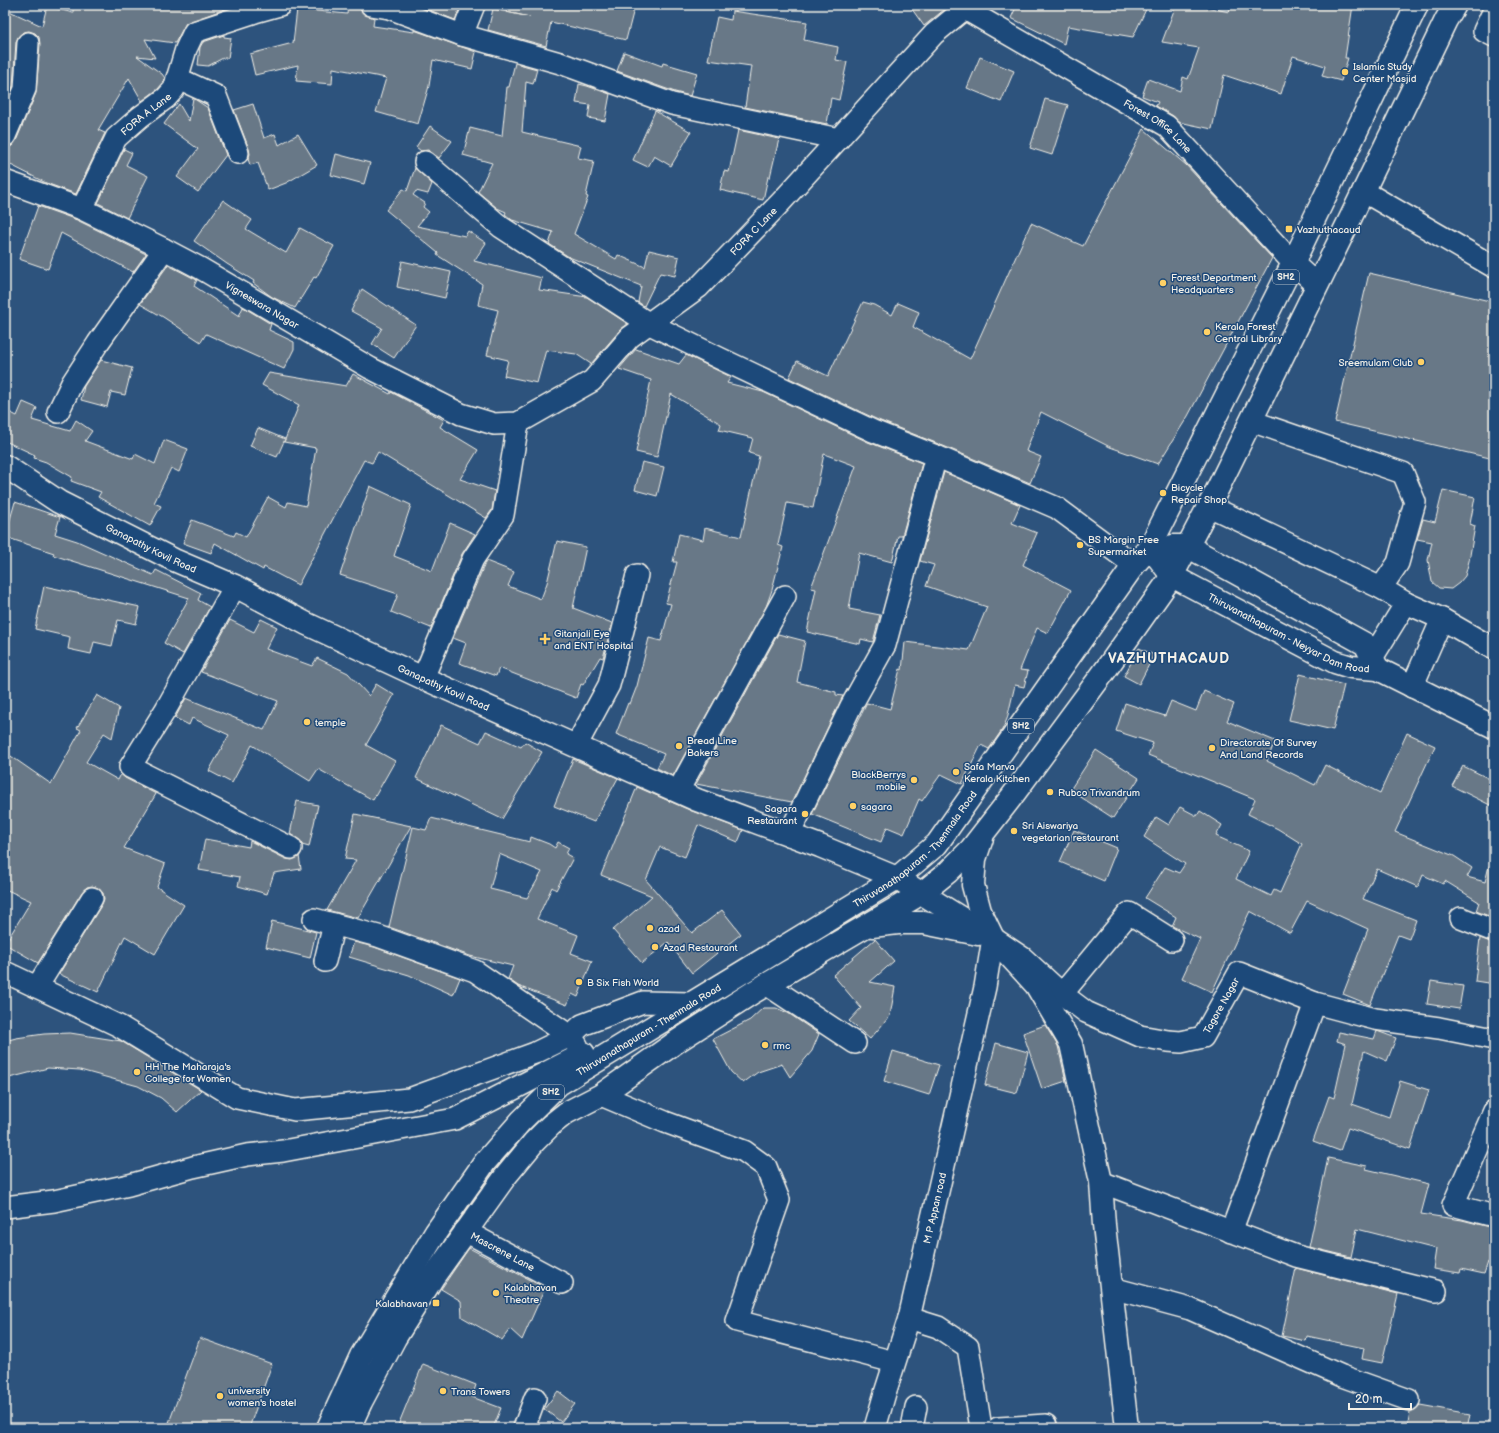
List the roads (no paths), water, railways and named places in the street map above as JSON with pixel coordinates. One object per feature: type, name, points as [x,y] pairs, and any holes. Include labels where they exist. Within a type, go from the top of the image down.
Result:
[{"type":"main road","name":"Thiruvanathapuram - Thenmala Road","points":[[328,1428],[361,1356],[436,1232],[484,1162],[521,1121],[559,1084],[588,1058],[690,1003],[897,878],[937,844],[1134,565],[1150,546],[1293,263],[1417,5]]},
{"type":"main road","points":[[349,1428],[360,1402],[395,1338],[434,1276],[504,1177],[534,1142],[566,1113],[601,1095],[679,1040],[766,984],[922,893],[948,872],[971,848],[1010,799],[1172,576],[1209,506],[1446,20],[1455,5]]},
{"type":"main road","name":"Ganapathy Kovil Road","points":[[5,466],[60,502],[174,560],[235,586],[307,624],[423,678],[697,800],[820,846],[897,878],[993,938]]},
{"type":"main road","points":[[1150,546],[1187,546],[1365,644],[1375,664]]},
{"type":"main road","points":[[1150,546],[1172,576]]},
{"type":"main road","name":"Thiruvanathapuram - Neyyar Dam Road","points":[[1172,576],[1335,662],[1352,667],[1375,664],[1412,687],[1494,727]]},
{"type":"main road","points":[[984,832],[975,858],[973,885],[980,911],[993,938],[1036,985],[1071,1044],[1101,1182],[1104,1225],[1127,1428]]},
{"type":"main road","points":[[863,928],[898,923],[924,923],[993,938]]},
{"type":"street","name":"FORA A Lane","points":[[82,209],[116,138],[140,117],[166,98],[174,89],[186,49],[194,32],[232,12],[280,5]]},
{"type":"street","points":[[371,5],[389,8],[462,34],[560,63],[672,104],[838,139]]},
{"type":"street","points":[[462,34],[474,5]]},
{"type":"street","name":"Forest Office Lane","points":[[965,6],[1167,126],[1293,263],[1317,285]]},
{"type":"street","name":"FORA C Lane","points":[[518,423],[592,381],[630,337],[699,287],[934,34],[965,6]]},
{"type":"street","points":[[1494,10],[1484,31],[1494,36]]},
{"type":"street","points":[[5,136],[25,89],[28,42]]},
{"type":"street","points":[[177,78],[216,96],[238,154]]},
{"type":"street","points":[[425,162],[501,227],[648,323],[873,431],[936,456],[1057,508],[1134,565]]},
{"type":"street","name":"Vigneswara Nagar","points":[[5,181],[82,209],[164,249],[200,268],[370,368],[461,414],[494,424],[518,423]]},
{"type":"street","points":[[1363,191],[1494,267]]},
{"type":"street","points":[[58,412],[72,383],[98,343],[164,249]]},
{"type":"street","points":[[1251,421],[1403,473],[1416,502],[1398,563],[1381,588]]},
{"type":"street","points":[[423,678],[473,559],[503,515],[518,423]]},
{"type":"street","points":[[789,835],[851,706],[885,645],[936,456]]},
{"type":"street","points":[[1209,506],[1381,588],[1406,603],[1442,619],[1494,649]]},
{"type":"street","points":[[576,746],[609,685],[638,575]]},
{"type":"street","points":[[235,586],[166,709],[130,767],[292,848]]},
{"type":"street","points":[[678,791],[785,596]]},
{"type":"street","points":[[1375,664],[1406,603]]},
{"type":"street","points":[[1412,687],[1442,619]]},
{"type":"street","points":[[37,987],[92,898]]},
{"type":"street","points":[[1062,994],[1129,913],[1172,940]]},
{"type":"street","points":[[1461,918],[1494,931]]},
{"type":"street","points":[[5,1207],[54,1201],[129,1185],[193,1167],[247,1155],[283,1151],[455,1119],[588,1058],[570,1036],[474,971],[378,936],[314,919]]},
{"type":"street","points":[[325,961],[334,924]]},
{"type":"street","name":"M P Appan road","points":[[875,1428],[894,1362],[909,1318],[985,987],[993,938]]},
{"type":"street","name":"Tagore Nagar","points":[[993,938],[1023,958],[1062,994],[1086,1012],[1116,1024],[1140,1036],[1181,1042],[1203,1037],[1238,973],[1315,1003],[1375,1019],[1439,1028],[1494,1039]]},
{"type":"street","points":[[5,972],[119,1026],[237,1098],[295,1110],[409,1099],[535,1053],[570,1036],[582,1025],[643,1002],[690,1003]]},
{"type":"street","points":[[766,984],[854,1043]]},
{"type":"street","points":[[1231,1232],[1315,1003]]},
{"type":"street","points":[[601,1095],[665,1122],[744,1151],[766,1167],[779,1200],[737,1321],[894,1362]]},
{"type":"street","points":[[1494,1110],[1454,1205],[1494,1216]]},
{"type":"street","points":[[1101,1182],[1296,1256],[1436,1291]]},
{"type":"street","name":"Mascrene Lane","points":[[465,1231],[562,1283]]},
{"type":"street","points":[[1112,1288],[1190,1309],[1342,1376],[1409,1400]]},
{"type":"street","points":[[909,1318],[938,1327],[968,1347],[981,1428]]},
{"type":"street","points":[[524,1428],[536,1398]]},
{"type":"street","points":[[912,1428],[916,1407]]},
{"type":"street","points":[[998,1428],[1046,1425]]},
{"type":"place","name":"Islamic Study Center Masjid","points":[[1345,72]]},
{"type":"place","name":"Vazhuthacaud","points":[[1289,229]]},
{"type":"place","name":"Forest Department Headquarters","points":[[1163,283]]},
{"type":"place","name":"Kerala Forest Central Library","points":[[1207,332]]},
{"type":"place","name":"Sreemulam Club","points":[[1421,362]]},
{"type":"place","name":"Bicycle Repair Shop","points":[[1163,493]]},
{"type":"place","name":"BS Margin Free Supermarket","points":[[1080,545]]},
{"type":"place","name":"Gitanjali Eye and ENT Hospital","points":[[545,639]]},
{"type":"place","name":"temple","points":[[307,722]]},
{"type":"place","name":"Bread Line Bakers","points":[[679,746]]},
{"type":"place","name":"Directorate Of Survey And Land Records","points":[[1212,748]]},
{"type":"place","name":"Safa Marva Kerala Kitchen","points":[[956,772]]},
{"type":"place","name":"BlackBerrys mobile","points":[[914,780]]},
{"type":"place","name":"Rubco Trivandrum","points":[[1050,792]]},
{"type":"place","name":"sagara","points":[[853,806]]},
{"type":"place","name":"Sagara Restaurant","points":[[805,814]]},
{"type":"place","name":"Sri Aiswariya vegetarian restaurant","points":[[1014,831]]},
{"type":"place","name":"azad","points":[[650,928]]},
{"type":"place","name":"Azad Restaurant","points":[[655,947]]},
{"type":"place","name":"B Six Fish World","points":[[579,982]]},
{"type":"place","name":"rmc","points":[[765,1045]]},
{"type":"place","name":"HH The Maharaja's College for Women","points":[[137,1072]]},
{"type":"place","name":"Kalabhavan Theatre","points":[[496,1293]]},
{"type":"place","name":"Kalabhavan","points":[[436,1303]]},
{"type":"place","name":"Trans Towers","points":[[443,1391]]},
{"type":"place","name":"university women's hostel","points":[[220,1396]]},
{"type":"district","name":"VAZHUTHACAUD","points":[[1169,658]]}]
